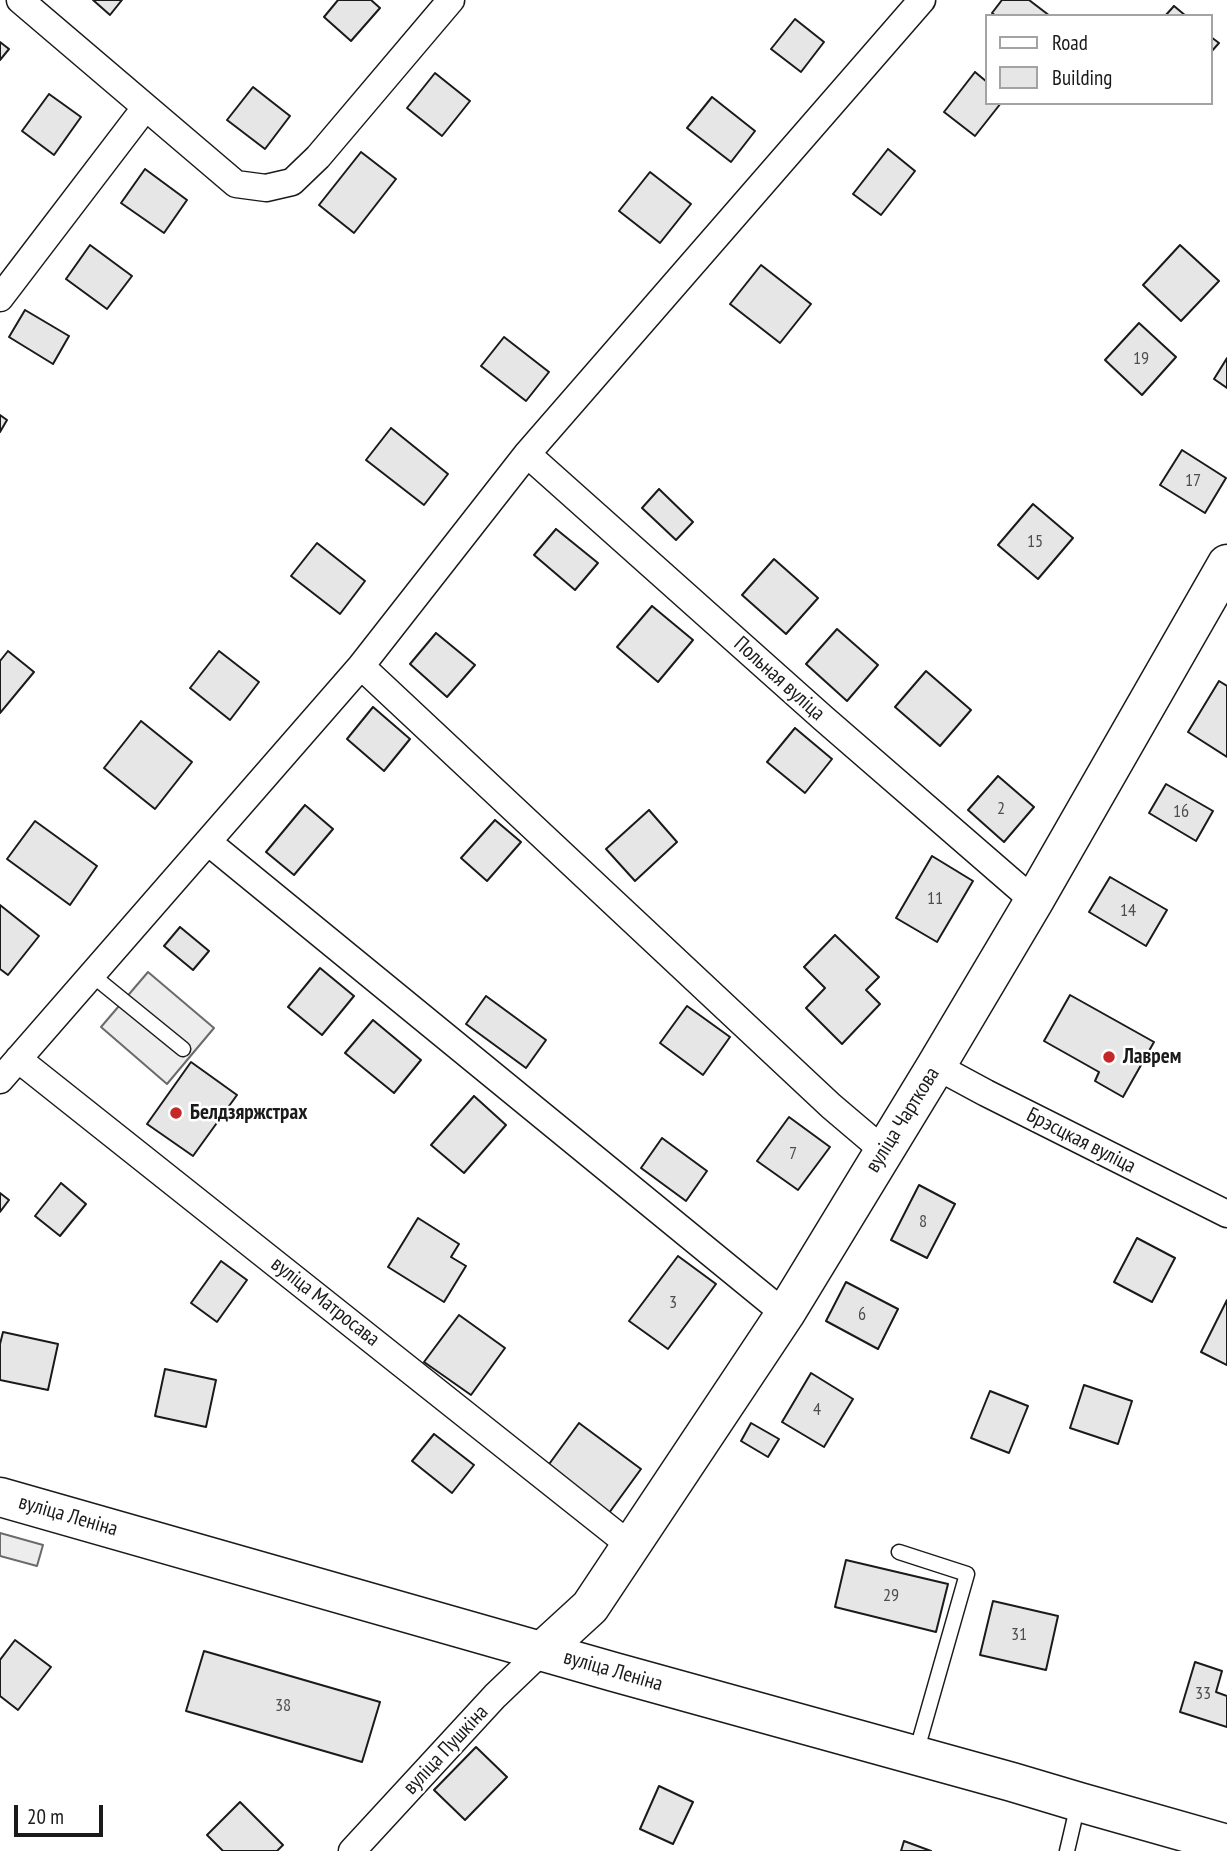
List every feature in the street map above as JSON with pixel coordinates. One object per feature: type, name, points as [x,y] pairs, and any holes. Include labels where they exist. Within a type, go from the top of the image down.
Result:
[{"type":"main road","name":"вуліца Чарткова","points":[[542,1651],[590,1607],[785,1314],[1034,901],[1227,564]]},
{"type":"main road","name":"вуліца Леніна","points":[[0,1497],[1227,1844]]},
{"type":"street","points":[[20,0],[236,184],[266,188],[292,182],[318,157],[451,0]]},
{"type":"street","points":[[0,1080],[361,666],[527,454],[922,0]]},
{"type":"street","points":[[0,298],[145,108]]},
{"type":"street","name":"Польная вуліца","points":[[527,454],[823,718],[1034,901]]},
{"type":"street","points":[[361,666],[831,1106],[884,1151]]},
{"type":"street","points":[[208,842],[785,1314]]},
{"type":"street","name":"вуліца Матросава","points":[[18,1059],[631,1546]]},
{"type":"street","name":"Брэсцкая вуліца","points":[[936,1066],[1227,1214]]},
{"type":"street","name":"вуліца Пушкіна","points":[[352,1851],[495,1696],[542,1651]]},
{"type":"lane","points":[[92,975],[183,1049]]},
{"type":"lane","points":[[899,1552],[967,1574],[915,1755]]},
{"type":"lane","points":[[1067,1851],[1079,1802]]},
{"type":"shaded area","points":[[148,972],[214,1028],[167,1084],[101,1027]]},
{"type":"shaded area","points":[[0,1533],[43,1545],[37,1566],[0,1556]]},
{"type":"building","points":[[93,0],[122,0],[110,15]]},
{"type":"building","points":[[338,0],[371,0],[380,8],[351,41],[324,17]]},
{"type":"building","points":[[1002,0],[1029,0],[1047,14],[993,14]]},
{"type":"building","points":[[1174,6],[1184,14],[1167,14]]},
{"type":"building","points":[[795,19],[824,42],[801,72],[771,49]]},
{"type":"building","points":[[1213,38],[1219,43],[1213,50]]},
{"type":"building","points":[[0,42],[9,49],[0,60]]},
{"type":"building","points":[[975,72],[986,81],[986,105],[999,105],[975,136],[944,112]]},
{"type":"building","points":[[435,73],[470,101],[442,136],[407,108]]},
{"type":"building","points":[[253,87],[290,116],[265,149],[227,120]]},
{"type":"building","points":[[49,94],[81,117],[54,155],[22,131]]},
{"type":"building","points":[[712,97],[755,131],[731,162],[687,128]]},
{"type":"building","points":[[888,149],[915,171],[881,215],[853,194]]},
{"type":"building","points":[[361,152],[396,179],[354,233],[319,205]]},
{"type":"building","points":[[145,169],[187,200],[164,233],[121,203]]},
{"type":"building","points":[[650,172],[691,204],[660,243],[619,211]]},
{"type":"building","points":[[90,245],[132,276],[107,309],[66,279]]},
{"type":"building","points":[[1180,245],[1219,281],[1181,321],[1143,285]]},
{"type":"building","points":[[761,265],[811,304],[780,343],[730,304]]},
{"type":"building","points":[[25,310],[69,336],[53,364],[9,337]]},
{"type":"building","points":[[1139,323],[1176,357],[1142,395],[1105,360]]},
{"type":"building","points":[[504,337],[549,372],[526,401],[481,366]]},
{"type":"building","points":[[1227,358],[1227,388],[1214,379]]},
{"type":"building","points":[[0,415],[7,420],[0,432]]},
{"type":"building","points":[[391,428],[448,474],[424,505],[366,460]]},
{"type":"building","points":[[1182,450],[1226,478],[1205,513],[1160,485]]},
{"type":"building","points":[[659,489],[693,522],[676,540],[642,508]]},
{"type":"building","points":[[1033,504],[1073,538],[1038,579],[998,545]]},
{"type":"building","points":[[556,529],[598,563],[575,590],[534,555]]},
{"type":"building","points":[[317,543],[365,581],[340,614],[291,576]]},
{"type":"building","points":[[774,559],[818,598],[786,634],[742,595]]},
{"type":"building","points":[[652,606],[693,640],[658,682],[617,647]]},
{"type":"building","points":[[837,629],[878,665],[847,701],[806,664]]},
{"type":"building","points":[[436,633],[475,665],[447,697],[410,664]]},
{"type":"building","points":[[8,651],[34,672],[0,713],[0,661]]},
{"type":"building","points":[[219,651],[259,682],[230,720],[190,688]]},
{"type":"building","points":[[926,671],[971,710],[940,746],[895,707]]},
{"type":"building","points":[[1219,681],[1227,686],[1227,757],[1188,732]]},
{"type":"building","points":[[373,707],[410,739],[384,771],[347,739]]},
{"type":"building","points":[[141,721],[192,762],[155,809],[104,768]]},
{"type":"building","points":[[795,728],[832,759],[805,793],[767,762]]},
{"type":"building","points":[[998,776],[1034,807],[1004,842],[968,810]]},
{"type":"building","points":[[1166,784],[1213,811],[1196,841],[1149,813]]},
{"type":"building","points":[[305,805],[333,829],[294,875],[266,852]]},
{"type":"building","points":[[649,810],[677,842],[635,881],[606,849]]},
{"type":"building","points":[[495,820],[521,842],[487,881],[461,858]]},
{"type":"building","points":[[35,821],[97,866],[70,905],[7,859]]},
{"type":"building","points":[[932,856],[973,881],[937,942],[896,918]]},
{"type":"building","points":[[1110,877],[1167,910],[1146,946],[1089,912]]},
{"type":"building","points":[[0,905],[39,936],[8,975],[0,969]]},
{"type":"building","points":[[180,927],[209,951],[193,970],[164,946]]},
{"type":"building","points":[[835,935],[879,977],[866,990],[880,1004],[842,1044],[806,1008],[825,988],[804,967]]},
{"type":"building","points":[[320,968],[354,996],[322,1035],[288,1007]]},
{"type":"building","name":"Лаврем","points":[[1070,995],[1154,1042],[1123,1097],[1095,1081],[1099,1072],[1044,1041]]},
{"type":"building","points":[[486,996],[546,1040],[526,1068],[466,1024]]},
{"type":"building","points":[[687,1006],[730,1037],[703,1075],[660,1043]]},
{"type":"building","points":[[373,1020],[421,1060],[394,1093],[345,1053]]},
{"type":"building","points":[[191,1062],[237,1095],[193,1156],[147,1124]]},
{"type":"building","points":[[474,1096],[506,1125],[464,1173],[431,1145]]},
{"type":"building","points":[[789,1117],[830,1147],[798,1190],[757,1161]]},
{"type":"building","points":[[662,1138],[707,1171],[686,1201],[641,1168]]},
{"type":"building","points":[[61,1183],[86,1204],[60,1236],[35,1216]]},
{"type":"building","points":[[919,1185],[955,1204],[927,1258],[891,1240]]},
{"type":"building","points":[[0,1193],[9,1200],[0,1212]]},
{"type":"building","points":[[418,1218],[459,1244],[451,1257],[466,1266],[444,1302],[388,1267]]},
{"type":"building","points":[[1137,1238],[1175,1258],[1152,1302],[1114,1282]]},
{"type":"building","points":[[678,1256],[716,1284],[668,1349],[629,1321]]},
{"type":"building","points":[[221,1261],[247,1280],[217,1322],[191,1303]]},
{"type":"building","points":[[846,1282],[898,1309],[878,1349],[826,1321]]},
{"type":"building","points":[[1227,1300],[1227,1365],[1201,1352]]},
{"type":"building","points":[[459,1315],[505,1348],[471,1395],[424,1362]]},
{"type":"building","points":[[3,1332],[58,1344],[48,1390],[0,1380],[0,1344]]},
{"type":"building","points":[[165,1369],[216,1380],[206,1427],[155,1416]]},
{"type":"building","points":[[811,1373],[853,1399],[824,1447],[782,1422]]},
{"type":"building","points":[[1084,1385],[1132,1401],[1118,1444],[1070,1428]]},
{"type":"building","points":[[990,1391],[1028,1406],[1009,1453],[971,1438]]},
{"type":"building","points":[[579,1423],[641,1469],[609,1513],[547,1467]]},
{"type":"building","points":[[751,1423],[779,1439],[768,1457],[741,1441]]},
{"type":"building","points":[[434,1434],[474,1465],[452,1493],[412,1461]]},
{"type":"building","points":[[846,1560],[948,1584],[936,1632],[835,1607]]},
{"type":"building","points":[[993,1601],[1058,1616],[1046,1670],[980,1655]]},
{"type":"building","points":[[15,1640],[51,1667],[18,1710],[0,1696],[0,1660]]},
{"type":"building","points":[[204,1651],[380,1702],[362,1762],[186,1711]]},
{"type":"building","points":[[1195,1662],[1222,1671],[1216,1692],[1227,1696],[1227,1727],[1180,1712]]},
{"type":"building","points":[[476,1747],[507,1777],[465,1820],[434,1790]]},
{"type":"building","points":[[659,1786],[693,1802],[673,1844],[640,1829]]},
{"type":"building","points":[[240,1802],[283,1845],[277,1851],[223,1851],[207,1835]]},
{"type":"building","points":[[904,1841],[931,1851],[901,1851]]},
{"type":"place","name":"Лаврем","points":[[1109,1057]]},
{"type":"place","name":"Белдзяржстрах","points":[[176,1113]]}]
